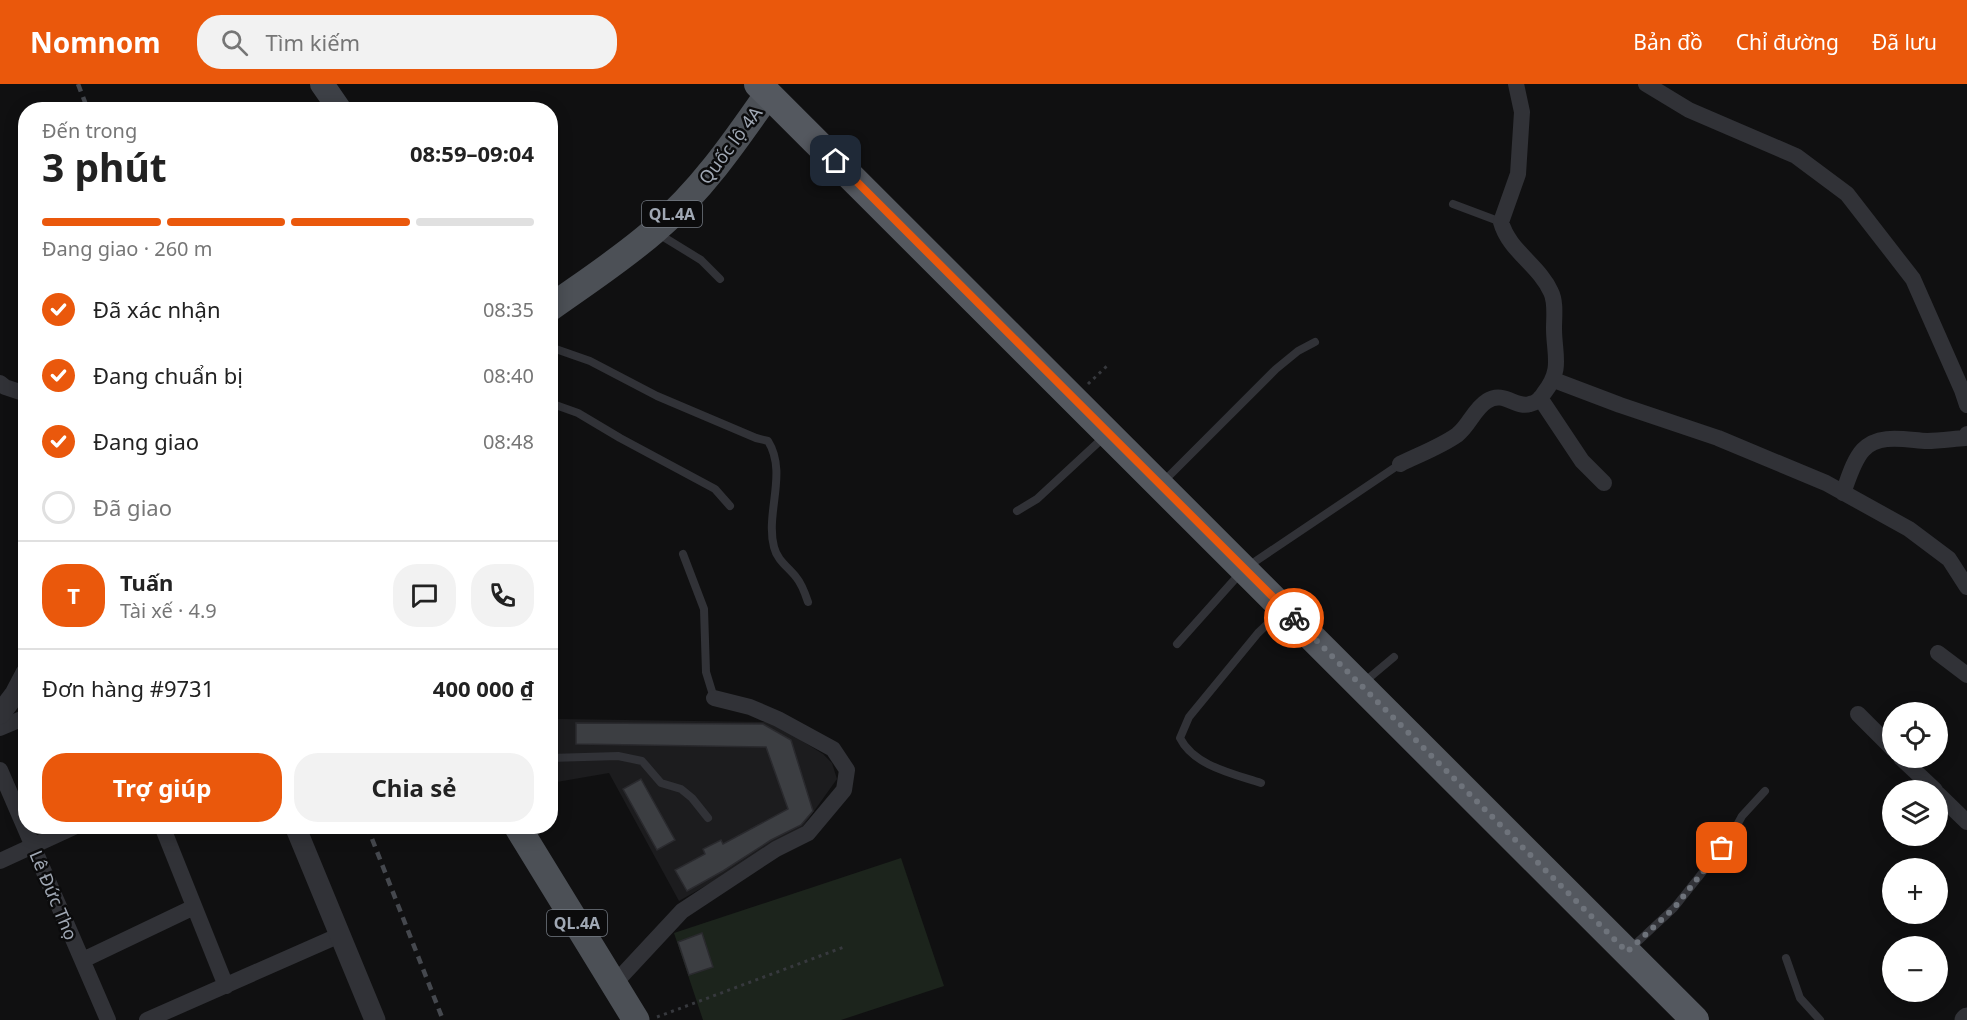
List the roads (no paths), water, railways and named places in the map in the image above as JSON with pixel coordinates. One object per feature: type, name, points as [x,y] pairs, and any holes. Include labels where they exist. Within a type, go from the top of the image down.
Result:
[{"type":"highway","points":[[768,87],[1074,398],[1695,1020]]},
{"type":"main road","points":[[322,84],[334,102]]},
{"type":"main road","name":"Quốc lộ 4A","points":[[558,302],[654,232],[688,198],[727,153],[768,87]]},
{"type":"main road","name":"QL.4A","points":[[522,834],[636,1020]]},
{"type":"street","points":[[1400,464],[1458,434],[1480,405],[1490,398],[1502,397],[1526,405],[1540,398],[1554,380],[1557,365],[1553,294],[1539,273],[1511,242],[1501,222],[1518,174],[1522,112],[1516,84]]},
{"type":"street","points":[[1646,84],[1689,110],[1796,156],[1847,194],[1913,279],[1967,405]]},
{"type":"street","points":[[1554,380],[1718,438],[1826,483],[1909,530],[1949,559],[1967,587]]},
{"type":"street","points":[[0,383],[18,391]]},
{"type":"street","points":[[1540,398],[1582,460],[1604,483]]},
{"type":"street","points":[[1843,493],[1857,459],[1862,451],[1873,442],[1900,438],[1941,441],[1965,438],[1967,434]]},
{"type":"street","points":[[1938,652],[1967,675]]},
{"type":"street","points":[[0,714],[18,688]]},
{"type":"street","points":[[614,984],[682,911],[776,849],[808,833],[844,790],[847,770],[833,749],[769,715],[750,707],[714,698]]},
{"type":"street","points":[[1858,714],[1882,738]]},
{"type":"street","points":[[0,728],[18,720]]},
{"type":"street","points":[[1911,768],[1924,780]]},
{"type":"street","name":"Lê Đức Thọ","points":[[0,770],[18,811]]},
{"type":"street","points":[[1948,804],[1967,822]]},
{"type":"street","name":"Lê Đức Thọ","points":[[28,834],[108,1020]]},
{"type":"street","points":[[0,861],[59,834]]},
{"type":"street","points":[[165,834],[226,986]]},
{"type":"street","points":[[298,834],[375,1020]]},
{"type":"street","points":[[82,960],[194,907]]},
{"type":"street","points":[[147,1020],[340,935]]},
{"type":"lane","points":[[1453,204],[1501,222]]},
{"type":"lane","points":[[654,232],[701,260],[720,279]]},
{"type":"lane","points":[[1161,484],[1276,369],[1298,351],[1316,342]]},
{"type":"lane","points":[[558,350],[590,361],[657,396],[768,441],[774,451],[776,470],[774,547],[786,569],[800,584],[808,602]]},
{"type":"lane","points":[[558,406],[578,413],[715,489],[730,506]]},
{"type":"lane","points":[[1017,511],[1037,499],[1108,432]]},
{"type":"lane","points":[[1177,644],[1244,569],[1400,464]]},
{"type":"lane","points":[[683,554],[704,609],[706,672],[714,698]]},
{"type":"lane","points":[[1261,783],[1217,768],[1186,750],[1180,738],[1189,717],[1258,633],[1284,608]]},
{"type":"lane","points":[[1360,685],[1394,657]]},
{"type":"lane","points":[[558,758],[618,756],[642,761],[662,783],[681,789],[692,798],[708,818]]},
{"type":"lane","points":[[1627,952],[1674,908],[1730,838],[1742,816],[1765,791]]},
{"type":"lane","points":[[1786,958],[1800,998],[1820,1020]]},
{"type":"railway","points":[[78,84],[85,102]]},
{"type":"railway","points":[[370,834],[443,1020]]}]
